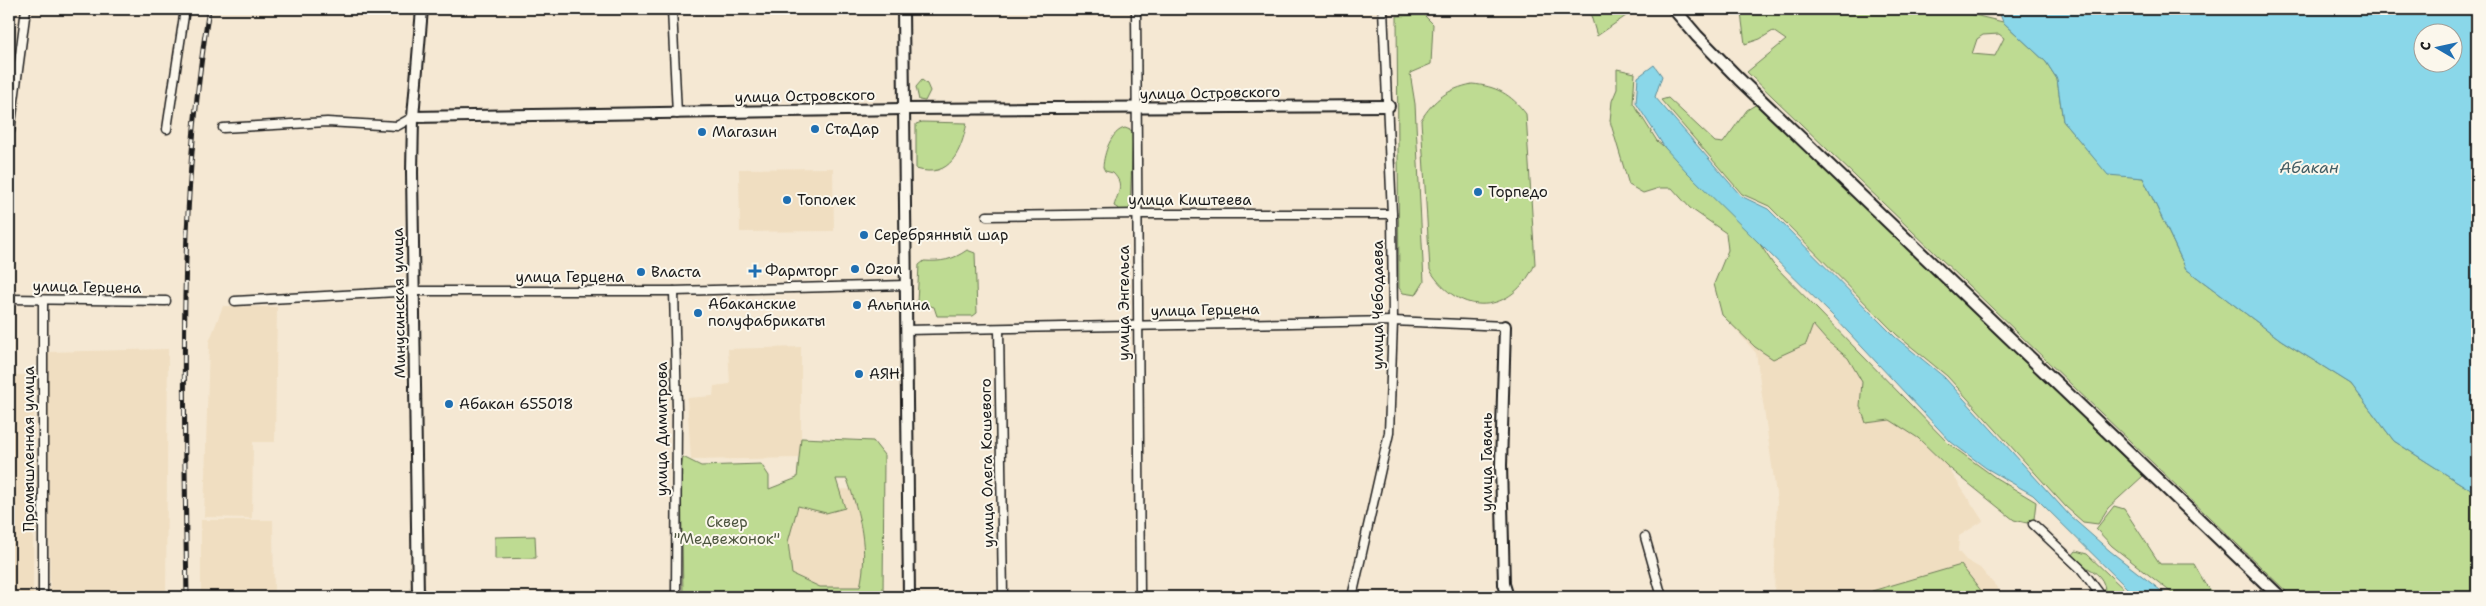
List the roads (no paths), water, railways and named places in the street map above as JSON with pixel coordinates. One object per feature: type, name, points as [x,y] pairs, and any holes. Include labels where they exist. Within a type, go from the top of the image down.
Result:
[{"type":"main road","points":[[1674,9],[1697,36],[1739,78],[2280,597]]},
{"type":"street","points":[[10,131],[26,9]]},
{"type":"street","points":[[167,130],[185,9]]},
{"type":"street","name":"Минусинская улица","points":[[418,597],[413,117],[422,9]]},
{"type":"street","points":[[672,9],[677,114]]},
{"type":"street","points":[[903,9],[909,597]]},
{"type":"street","name":"улица Энгельса","points":[[1136,9],[1140,597]]},
{"type":"street","name":"улица Чебодаева","points":[[1352,597],[1389,433],[1394,321],[1389,106],[1383,9]]},
{"type":"street","name":"улица Островского","points":[[223,128],[328,122],[397,126],[413,117],[904,109],[1389,106]]},
{"type":"street","name":"улица Киштеева","points":[[987,216],[1392,214]]},
{"type":"street","name":"улица Герцена","points":[[235,301],[415,290],[674,291],[906,284]]},
{"type":"street","name":"улица Димитрова","points":[[674,291],[677,409],[676,597]]},
{"type":"street","name":"улица Герцена","points":[[9,299],[166,301]]},
{"type":"street","name":"Промышленная улица","points":[[43,300],[43,597]]},
{"type":"street","name":"улица Герцена","points":[[906,330],[1138,324],[1394,321],[1505,326]]},
{"type":"street","name":"улица Гавань","points":[[1505,326],[1501,465],[1504,584],[1508,597]]},
{"type":"street","name":"улица Олега Кошевого","points":[[999,329],[1003,597]]},
{"type":"street","points":[[2033,524],[2082,570],[2102,597]]},
{"type":"street","points":[[1645,537],[1662,597]]},
{"type":"water","name":"Абакан","points":[[1998,9],[2477,9],[2477,494],[2394,441],[2351,384],[2281,340],[2186,269],[2143,178],[2108,175],[2063,121],[2057,79],[2046,62],[2003,22]]},
{"type":"water","points":[[1654,65],[1662,76],[1655,97],[1741,196],[1768,209],[1895,337],[1944,377],[2070,516],[2110,551],[2169,597],[2136,597],[2033,495],[1986,468],[1951,442],[1834,317],[1687,172],[1665,148],[1636,103],[1638,77]]},
{"type":"railway","points":[[187,597],[184,376],[187,229],[199,82],[209,9]]},
{"type":"place","name":"СтаДар","points":[[815,129]]},
{"type":"place","name":"Магазин","points":[[702,132]]},
{"type":"place","name":"Торпедо","points":[[1478,192]]},
{"type":"place","name":"Тополек","points":[[787,200]]},
{"type":"place","name":"Серебрянный шар","points":[[864,235]]},
{"type":"place","name":"Ozon","points":[[855,269]]},
{"type":"place","name":"Фармторг","points":[[755,271]]},
{"type":"place","name":"Власта","points":[[641,272]]},
{"type":"place","name":"Альпина","points":[[857,305]]},
{"type":"place","name":"Абаканские полуфабрикаты","points":[[698,313]]},
{"type":"place","name":"АЯН","points":[[859,374]]},
{"type":"place","name":"Абакан 655018","points":[[449,404]]},
{"type":"park label","name":"Сквер \"Медвежонок\"","points":[[727,530]]}]
